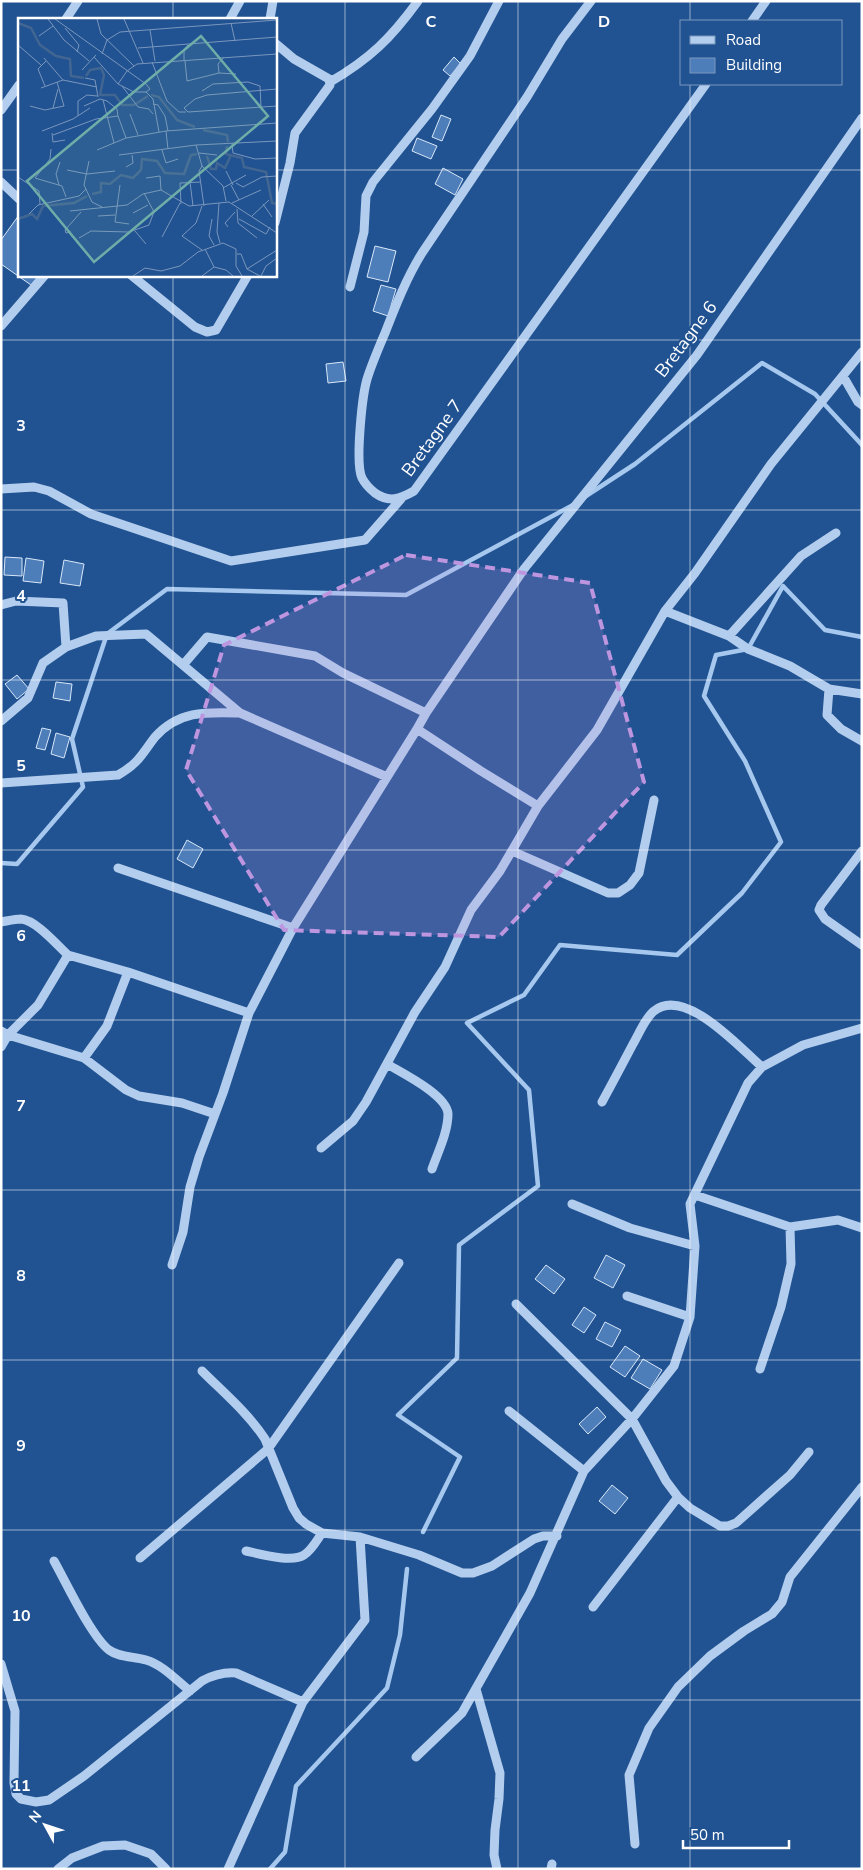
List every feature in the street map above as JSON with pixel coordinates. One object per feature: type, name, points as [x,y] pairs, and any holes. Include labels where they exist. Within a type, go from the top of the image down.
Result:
[{"type":"street","points":[[67,18],[78,1]]},
{"type":"street","points":[[231,18],[240,1]]},
{"type":"street","points":[[270,18],[273,1]]},
{"type":"street","points":[[276,219],[290,163],[295,133],[330,85],[330,82],[366,59],[395,32],[418,1]]},
{"type":"street","points":[[350,287],[364,232],[366,196],[373,182],[432,109],[470,56],[499,1]]},
{"type":"street","name":"Bretagne 7","points":[[592,1],[562,39],[527,97],[407,278],[368,377],[364,395],[359,463],[362,478],[368,488],[378,495],[389,499],[401,499],[414,491],[705,85]]},
{"type":"street","points":[[753,20],[766,1]]},
{"type":"street","points":[[276,45],[329,79],[330,82]]},
{"type":"street","points":[[1,110],[18,86]]},
{"type":"street","name":"Bretagne 6","points":[[172,1265],[183,1232],[190,1187],[199,1157],[249,1013],[292,928],[426,713],[524,569],[697,355],[862,118]]},
{"type":"street","points":[[1,182],[18,199]]},
{"type":"street","points":[[1,326],[44,276]]},
{"type":"street","points":[[132,276],[195,327],[207,332],[216,330],[247,276]]},
{"type":"street","points":[[322,1148],[353,1121],[415,1012],[445,967],[471,910],[500,871],[538,806],[597,730],[666,610],[695,573],[771,464],[862,352]]},
{"type":"street","points":[[843,376],[858,402],[862,405]]},
{"type":"street","points":[[1,489],[34,487],[49,491],[91,514],[230,561],[365,540],[401,499]]},
{"type":"street","points":[[729,636],[802,556],[836,534]]},
{"type":"street","points":[[1,606],[16,602],[63,604],[66,647]]},
{"type":"street","points":[[666,610],[729,636],[748,649],[790,666],[829,689],[862,694]]},
{"type":"street","points":[[1,721],[28,698],[43,663],[66,647],[96,636],[146,634],[240,713],[387,777]]},
{"type":"street","points":[[182,665],[207,637],[315,656],[343,673],[426,713]]},
{"type":"street","points":[[829,689],[826,715],[841,729],[862,742]]},
{"type":"street","points":[[1,783],[118,775],[140,759],[156,737],[168,725],[185,716],[203,712],[240,713]]},
{"type":"street","points":[[417,729],[538,806]]},
{"type":"street","points":[[512,851],[608,893],[618,894],[630,885],[639,873],[654,800]]},
{"type":"street","points":[[862,850],[821,905],[820,910],[825,919],[862,945]]},
{"type":"street","points":[[118,868],[292,928]]},
{"type":"street","points":[[1,922],[22,919],[38,927],[68,955],[128,972],[249,1013]]},
{"type":"street","points":[[1,1047],[5,1033],[38,1005],[68,955]]},
{"type":"street","points":[[84,1058],[107,1026],[128,972]]},
{"type":"street","points":[[602,1102],[640,1030],[653,1012],[666,1005],[680,1006],[703,1015],[762,1067]]},
{"type":"street","points":[[416,1756],[462,1713],[530,1593],[584,1472],[632,1419],[674,1366],[690,1317],[695,1246],[690,1204],[748,1083],[762,1067],[803,1045],[862,1028]]},
{"type":"street","points":[[5,1033],[84,1058],[126,1090],[139,1096],[182,1103],[215,1114]]},
{"type":"street","points":[[387,1064],[413,1079],[446,1105],[448,1113],[446,1126],[432,1169]]},
{"type":"street","points":[[695,1195],[790,1227],[838,1220],[862,1228]]},
{"type":"street","points":[[572,1204],[630,1228],[695,1246]]},
{"type":"street","points":[[760,1368],[781,1307],[791,1264],[790,1227]]},
{"type":"street","points":[[140,1558],[268,1449],[399,1263]]},
{"type":"street","points":[[627,1296],[690,1317]]},
{"type":"street","points":[[516,1304],[632,1419],[666,1482],[678,1497],[690,1508],[720,1526],[736,1523],[790,1475],[809,1452]]},
{"type":"street","points":[[202,1371],[251,1419],[265,1439],[296,1513],[306,1524],[322,1533],[360,1537],[419,1555],[462,1573],[473,1573],[492,1566],[534,1539],[543,1536],[557,1536]]},
{"type":"street","points":[[509,1411],[584,1472]]},
{"type":"street","points":[[634,1844],[629,1775],[649,1728],[678,1687],[710,1656],[744,1630],[772,1614],[782,1602],[790,1577],[862,1487]]},
{"type":"street","points":[[593,1607],[678,1497]]},
{"type":"street","points":[[246,1551],[296,1558],[304,1556],[322,1533]]},
{"type":"street","points":[[228,1869],[303,1702],[365,1620],[360,1537]]},
{"type":"street","points":[[54,1560],[90,1624],[109,1650],[118,1655],[152,1662],[164,1669],[190,1691]]},
{"type":"street","points":[[1,1664],[15,1711],[14,1783],[16,1794],[21,1799],[36,1802],[49,1800],[84,1776],[211,1676],[225,1672],[236,1673],[303,1702]]},
{"type":"street","points":[[476,1689],[500,1773],[494,1856],[497,1869]]},
{"type":"street","points":[[58,1869],[72,1858],[102,1846],[125,1845],[151,1854],[166,1869]]},
{"type":"highlighted area","points":[[406,555],[590,583],[644,782],[499,937],[284,930],[186,770],[224,645]]},
{"type":"building","points":[[454,57],[461,64],[450,76],[443,70]]},
{"type":"building","points":[[441,115],[451,119],[442,141],[432,137]]},
{"type":"building","points":[[417,138],[437,146],[431,159],[412,151]]},
{"type":"building","points":[[443,168],[463,179],[455,195],[435,184]]},
{"type":"building","points":[[18,216],[18,276],[1,264],[1,240]]},
{"type":"building","points":[[375,246],[396,251],[388,282],[367,277]]},
{"type":"building","points":[[18,276],[38,276],[31,285]]},
{"type":"building","points":[[381,285],[396,289],[388,316],[373,311]]},
{"type":"building","points":[[343,362],[346,381],[328,383],[326,364]]},
{"type":"building","points":[[5,557],[22,558],[22,576],[4,575]]},
{"type":"building","points":[[26,558],[44,561],[41,583],[23,581]]},
{"type":"building","points":[[64,560],[84,564],[80,586],[60,583]]},
{"type":"building","points":[[17,675],[29,689],[17,699],[5,684]]},
{"type":"building","points":[[56,682],[72,684],[70,701],[53,698]]},
{"type":"building","points":[[42,728],[51,730],[45,750],[36,748]]},
{"type":"building","points":[[56,733],[70,737],[64,758],[51,754]]},
{"type":"building","points":[[187,840],[203,849],[193,868],[177,859]]},
{"type":"building","points":[[606,1255],[625,1265],[613,1288],[594,1278]]},
{"type":"building","points":[[546,1265],[565,1279],[554,1294],[535,1279]]},
{"type":"building","points":[[584,1307],[596,1315],[584,1333],[572,1325]]},
{"type":"building","points":[[605,1322],[621,1330],[612,1347],[596,1339]]},
{"type":"building","points":[[625,1346],[640,1356],[625,1377],[610,1367]]},
{"type":"building","points":[[643,1359],[662,1370],[650,1389],[631,1378]]},
{"type":"building","points":[[597,1407],[606,1417],[588,1434],[579,1424]]},
{"type":"building","points":[[612,1485],[628,1498],[615,1514],[599,1501]]},
{"type":"waterway","points":[[586,496],[635,464],[762,363],[815,394],[862,445]]},
{"type":"waterway","points":[[1,863],[17,864],[83,787],[72,739],[107,634],[167,589],[406,595],[573,505]]},
{"type":"waterway","points":[[423,1532],[460,1457],[398,1415],[457,1358],[459,1245],[538,1186],[529,1090],[467,1023],[524,995],[560,945],[677,955],[742,893],[781,842],[745,761],[704,696],[716,655],[748,649],[783,586],[825,630],[862,637]]},
{"type":"waterway","points":[[270,1869],[285,1852],[296,1786],[387,1688],[400,1635],[407,1569]]}]
